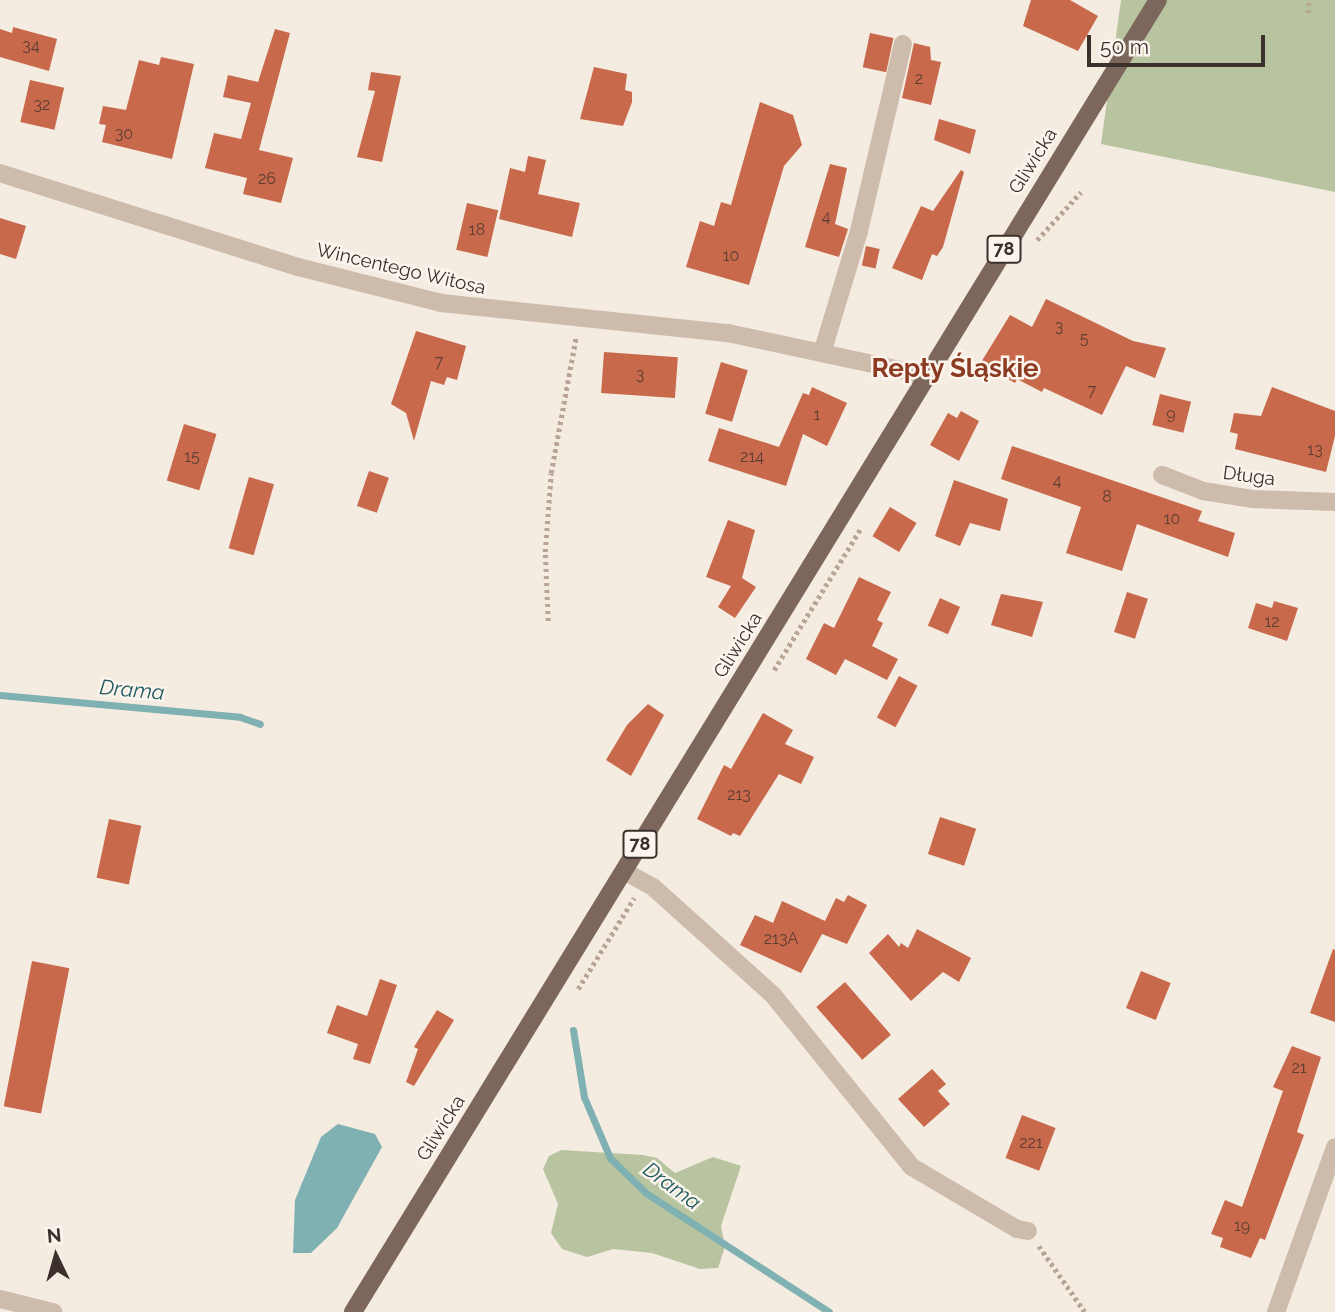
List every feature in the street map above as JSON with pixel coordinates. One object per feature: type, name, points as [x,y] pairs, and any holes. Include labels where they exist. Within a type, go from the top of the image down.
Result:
[{"type":"main road","name":"Gliwicka","points":[[353,1312],[1158,0]]},
{"type":"street","points":[[822,353],[859,231],[903,44]]},
{"type":"street","name":"Wincentego Witosa","points":[[0,173],[377,289],[468,307],[728,333],[928,376]]},
{"type":"street","name":"Długa","points":[[1162,475],[1203,491],[1253,499],[1335,502]]},
{"type":"street","points":[[624,871],[653,887],[773,995],[912,1167],[1017,1229],[1028,1231]]},
{"type":"street","points":[[1276,1312],[1335,1147]]},
{"type":"street","points":[[0,1299],[52,1312]]},
{"type":"path","points":[[1308,13],[1309,0]]},
{"type":"path","points":[[1033,244],[1081,192]]},
{"type":"path","points":[[548,621],[545,552],[551,473],[580,319]]},
{"type":"path","points":[[1028,1231],[1085,1312]]},
{"type":"green space","points":[[1121,0],[1335,0],[1335,192],[1101,144]]},
{"type":"green space","points":[[561,1150],[643,1155],[657,1158],[675,1173],[713,1157],[741,1166],[721,1226],[725,1247],[718,1268],[700,1269],[652,1253],[613,1249],[587,1257],[562,1249],[551,1233],[558,1204],[543,1169],[549,1156]]},
{"type":"water","points":[[338,1124],[375,1134],[382,1147],[337,1228],[311,1253],[293,1253],[295,1200],[321,1137]]},
{"type":"building","points":[[1031,0],[1070,0],[1098,16],[1078,51],[1023,26]]},
{"type":"building","points":[[13,27],[57,39],[49,71],[0,57],[0,29],[12,33]]},
{"type":"building","points":[[275,29],[290,33],[259,150],[293,158],[281,203],[243,194],[247,178],[205,168],[214,133],[241,139],[251,103],[223,97],[228,75],[258,82]]},
{"type":"building","points":[[870,33],[893,38],[886,72],[863,67]]},
{"type":"building","points":[[914,43],[930,47],[931,60],[941,62],[931,105],[902,98]]},
{"type":"building","points":[[161,57],[194,64],[172,159],[102,142],[106,125],[99,124],[103,106],[126,110],[139,60],[159,65]]},
{"type":"building","points":[[594,67],[627,74],[625,90],[632,92],[632,102],[623,126],[580,119]]},
{"type":"building","points":[[371,72],[401,76],[382,162],[357,157],[375,91],[368,90]]},
{"type":"building","points":[[30,80],[64,88],[54,130],[20,122]]},
{"type":"building","points":[[760,102],[793,115],[802,145],[784,166],[749,285],[686,267],[700,221],[714,226],[721,202],[731,205]]},
{"type":"building","points":[[939,119],[976,130],[970,154],[934,140]]},
{"type":"building","points":[[528,156],[546,160],[538,194],[580,203],[572,237],[499,219],[510,168],[525,172]]},
{"type":"building","points":[[830,164],[847,168],[835,224],[848,229],[839,257],[805,247]]},
{"type":"building","points":[[961,170],[964,172],[943,247],[937,256],[932,254],[922,280],[892,268],[921,206],[933,211]]},
{"type":"building","points":[[467,203],[498,210],[487,257],[456,250]]},
{"type":"building","points":[[0,218],[26,226],[16,259],[0,254]]},
{"type":"building","points":[[866,246],[880,249],[876,268],[862,266]]},
{"type":"building","points":[[1046,299],[1133,341],[1166,348],[1155,378],[1126,366],[1102,415],[1044,388],[1042,392],[1017,379],[1015,383],[980,364],[1010,315],[1032,327]]},
{"type":"building","points":[[416,331],[466,346],[457,380],[447,377],[444,385],[431,381],[414,441],[406,413],[391,404]]},
{"type":"building","points":[[604,352],[678,357],[675,398],[601,393]]},
{"type":"building","points":[[721,362],[748,370],[732,422],[705,414]]},
{"type":"building","points":[[812,387],[847,403],[827,446],[803,434],[786,486],[708,461],[719,428],[779,447],[803,393],[809,395]]},
{"type":"building","points":[[1272,387],[1335,411],[1335,436],[1326,472],[1235,449],[1238,434],[1230,432],[1234,413],[1261,416]]},
{"type":"building","points":[[1160,394],[1191,402],[1183,433],[1152,425]]},
{"type":"building","points":[[961,411],[979,421],[959,461],[930,445],[948,413],[957,418]]},
{"type":"building","points":[[184,424],[217,434],[199,490],[167,480]]},
{"type":"building","points":[[1012,446],[1202,511],[1198,521],[1235,533],[1228,557],[1137,524],[1122,571],[1066,553],[1081,507],[1001,479]]},
{"type":"building","points":[[369,471],[389,478],[377,513],[357,506]]},
{"type":"building","points":[[249,477],[274,484],[254,555],[229,548]]},
{"type":"building","points":[[954,480],[1008,499],[1000,531],[970,523],[960,546],[935,536]]},
{"type":"building","points":[[890,507],[917,523],[899,552],[872,536]]},
{"type":"building","points":[[728,520],[755,530],[742,578],[756,587],[735,618],[718,607],[731,586],[706,577]]},
{"type":"building","points":[[859,577],[891,592],[877,620],[883,623],[872,646],[898,659],[887,680],[845,659],[836,675],[806,659],[824,623],[834,628]]},
{"type":"building","points":[[1127,592],[1148,599],[1135,639],[1114,632]]},
{"type":"building","points":[[1001,594],[1043,602],[1032,637],[991,625]]},
{"type":"building","points":[[940,598],[960,607],[948,634],[928,625]]},
{"type":"building","points":[[1274,601],[1298,608],[1287,641],[1248,628],[1256,603],[1272,608]]},
{"type":"building","points":[[899,676],[918,686],[895,727],[877,717]]},
{"type":"building","points":[[648,704],[664,715],[631,776],[606,760],[627,725]]},
{"type":"building","points":[[763,713],[793,730],[785,744],[814,757],[801,784],[779,774],[740,836],[733,833],[731,836],[697,819],[724,765],[731,769]]},
{"type":"building","points":[[940,817],[976,829],[964,866],[928,854]]},
{"type":"building","points":[[109,819],[141,826],[129,885],[97,878]]},
{"type":"building","points":[[848,895],[867,905],[847,944],[822,934],[801,973],[740,945],[755,915],[773,923],[782,901],[825,921],[836,898],[844,902]]},
{"type":"building","points":[[917,929],[971,958],[959,982],[943,972],[911,1001],[869,953],[888,934],[899,947],[901,943],[908,948]]},
{"type":"building","points":[[1333,949],[1335,950],[1335,1022],[1310,1013]]},
{"type":"building","points":[[32,961],[69,968],[41,1114],[4,1106]]},
{"type":"building","points":[[1141,971],[1171,983],[1156,1020],[1126,1008]]},
{"type":"building","points":[[380,979],[397,985],[370,1064],[353,1059],[358,1044],[327,1033],[337,1005],[367,1016]]},
{"type":"building","points":[[845,982],[891,1035],[862,1060],[816,1007]]},
{"type":"building","points":[[437,1010],[454,1020],[414,1086],[406,1082],[418,1049],[414,1047]]},
{"type":"building","points":[[1292,1046],[1321,1057],[1297,1132],[1304,1135],[1265,1240],[1260,1238],[1251,1258],[1220,1247],[1223,1238],[1211,1234],[1225,1200],[1242,1207],[1283,1091],[1273,1087]]},
{"type":"building","points":[[932,1069],[946,1084],[938,1091],[950,1104],[924,1127],[898,1099]]},
{"type":"building","points":[[1022,1115],[1056,1128],[1039,1171],[1006,1158]]},
{"type":"waterway","name":"Drama","points":[[0,695],[240,717],[260,724]]},
{"type":"waterway","name":"Drama","points":[[573,1030],[584,1097],[610,1158],[646,1193],[829,1312]]},
{"type":"district","name":"Repty Śląskie","points":[[955,369]]}]
